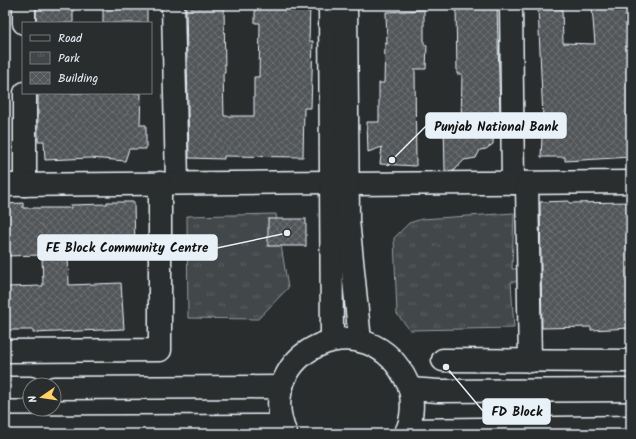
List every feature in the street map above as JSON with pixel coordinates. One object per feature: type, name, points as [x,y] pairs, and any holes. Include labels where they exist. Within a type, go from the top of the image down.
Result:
[{"type":"street","points":[[24,5],[24,22]]},
{"type":"street","points":[[5,352],[160,350],[168,183],[173,5]]},
{"type":"street","points":[[330,5],[339,94]]},
{"type":"street","points":[[332,340],[339,183],[339,94],[346,5]]},
{"type":"street","points":[[511,5],[530,361]]},
{"type":"street","points":[[25,94],[15,185],[168,183],[631,182]]},
{"type":"street","points":[[339,183],[348,220],[360,340]]},
{"type":"street","points":[[5,427],[284,430],[279,407],[282,387],[286,375],[300,357],[319,344],[342,339],[360,340],[386,352],[401,370],[410,389],[412,412],[406,432],[631,428]]},
{"type":"street","points":[[443,360],[631,361]]},
{"type":"street","points":[[62,388],[282,387]]},
{"type":"street","points":[[5,388],[22,388]]},
{"type":"street","points":[[410,389],[438,391],[631,390]]},
{"type":"green space","points":[[514,213],[512,269],[527,268],[526,281],[511,282],[514,328],[410,330],[397,314],[394,238],[409,223],[422,219]]},
{"type":"green space","points":[[276,214],[288,288],[258,319],[188,318],[187,216]]},
{"type":"building","points":[[36,5],[73,5],[73,22],[36,22]]},
{"type":"building","points":[[255,5],[310,5],[309,41],[313,41],[311,108],[304,108],[303,157],[224,156],[224,159],[189,158],[186,6],[224,6],[224,116],[254,116],[254,77],[259,77],[260,23],[255,23]]},
{"type":"building","points":[[456,5],[497,6],[500,113],[494,112],[493,144],[486,149],[480,150],[476,158],[464,160],[454,171],[445,171],[444,126],[461,125],[462,74],[457,74]]},
{"type":"building","points":[[631,5],[631,157],[565,161],[565,157],[541,157],[543,118],[538,8],[562,8],[563,43],[595,44],[592,7]]},
{"type":"building","points":[[103,7],[147,8],[147,22],[103,22]]},
{"type":"building","points":[[424,10],[424,45],[427,45],[426,69],[415,69],[416,166],[380,164],[382,147],[368,152],[367,122],[379,122],[379,83],[384,83],[385,43],[387,44],[386,12]]},
{"type":"building","points":[[38,94],[141,94],[140,125],[146,125],[146,149],[129,149],[125,161],[91,158],[45,160],[44,141],[38,141]]},
{"type":"building","points":[[569,201],[569,203],[631,202],[631,328],[591,330],[591,327],[542,328],[540,202]]},
{"type":"building","points":[[107,202],[134,202],[135,250],[102,250],[102,255],[68,255],[69,285],[121,283],[124,329],[33,333],[33,330],[5,330],[5,287],[43,286],[42,255],[5,256],[5,204],[23,203],[23,208],[71,208],[71,205],[107,204]]},
{"type":"building","points":[[268,219],[306,219],[306,246],[268,246]]},
{"type":"place","name":"Punjab National Bank","points":[[392,160]]},
{"type":"place","name":"FE Block Community Centre","points":[[287,233]]},
{"type":"place","name":"FD Block","points":[[446,367]]}]
